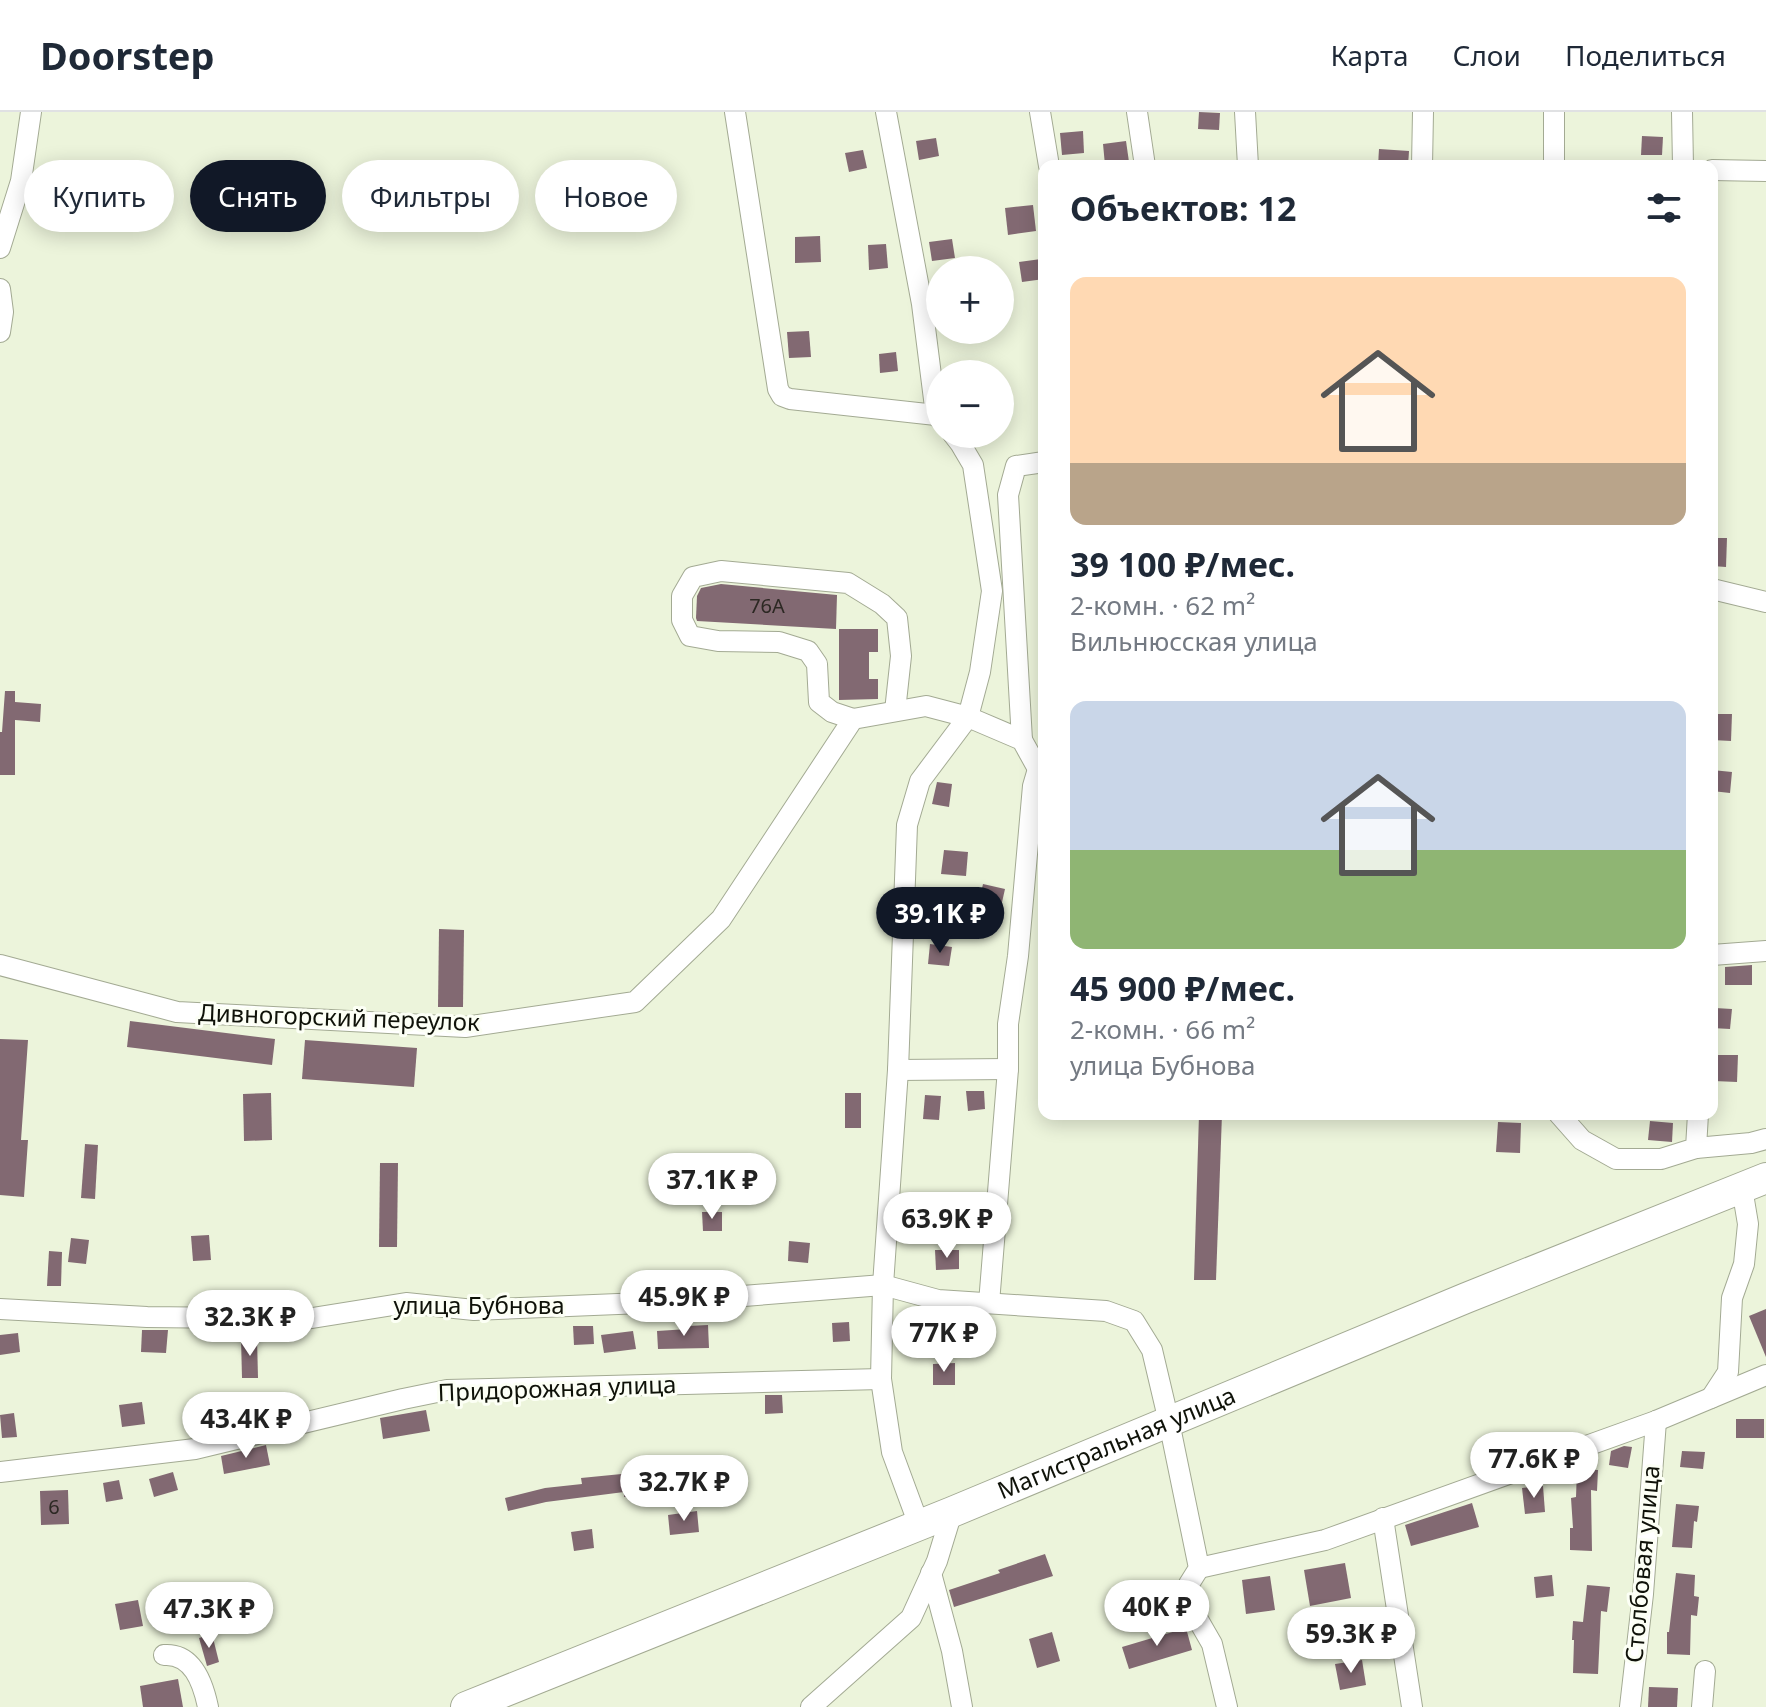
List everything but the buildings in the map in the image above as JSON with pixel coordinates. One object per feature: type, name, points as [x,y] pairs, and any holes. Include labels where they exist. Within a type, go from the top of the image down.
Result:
[{"type":"highway","name":"Магистральная улица","points":[[466,1707],[952,1512],[1452,1304],[1754,1183]]},
{"type":"street","points":[[0,248],[21,181],[31,112]]},
{"type":"street","points":[[735,112],[778,389],[782,396],[926,416]]},
{"type":"street","points":[[886,112],[930,360]]},
{"type":"street","points":[[1040,112],[1048,160]]},
{"type":"street","points":[[1137,112],[1144,160]]},
{"type":"street","points":[[1245,112],[1248,160]]},
{"type":"street","points":[[1422,160],[1423,112]]},
{"type":"street","points":[[1554,112],[1554,160]]},
{"type":"street","points":[[1682,112],[1683,160]]},
{"type":"street","points":[[1718,170],[1766,171]]},
{"type":"street","points":[[0,289],[3,312],[0,332]]},
{"type":"street","points":[[919,1525],[892,1452],[881,1379],[883,1285],[898,1070],[907,825],[920,781],[968,717],[980,672],[992,591],[973,465],[963,448]]},
{"type":"street","points":[[1022,740],[1008,495],[1016,466],[1038,463]]},
{"type":"street","points":[[895,711],[901,656],[897,618],[882,604],[848,583],[721,571],[693,577],[682,596],[682,620],[690,636],[718,641],[779,642],[808,651],[817,664],[819,702],[832,712],[853,719],[926,706],[968,717],[1022,740],[1038,763]]},
{"type":"street","points":[[1718,590],[1766,602]]},
{"type":"street","name":"Дивногорский переулок","points":[[0,965],[177,1012],[465,1027],[635,1002],[721,919],[853,719]]},
{"type":"street","points":[[989,1303],[1008,1069],[1008,1024],[1018,956],[1033,786],[1038,774]]},
{"type":"street","points":[[1718,955],[1766,951]]},
{"type":"street","points":[[898,1070],[1008,1069]]},
{"type":"street","points":[[1564,1120],[1582,1140],[1616,1159],[1661,1159],[1697,1130],[1751,1143],[1766,1139]]},
{"type":"street","points":[[1711,1398],[1728,1372],[1732,1298],[1744,1264],[1754,1183]]},
{"type":"street","name":"улица Бубнова","points":[[0,1309],[147,1317],[306,1319],[406,1303],[474,1310],[667,1302],[883,1285],[938,1300],[1106,1311],[1134,1321],[1152,1350],[1199,1568]]},
{"type":"street","points":[[1227,1707],[1212,1644],[1189,1604],[1189,1584],[1199,1568],[1325,1540],[1656,1421],[1766,1375]]},
{"type":"street","name":"Придорожная улица","points":[[0,1472],[195,1449],[447,1390],[881,1379]]},
{"type":"street","name":"Столбовая улица","points":[[1630,1707],[1643,1594],[1656,1421]]},
{"type":"street","points":[[816,1704],[911,1618],[931,1573],[952,1512]]},
{"type":"street","points":[[1383,1518],[1412,1707]]},
{"type":"street","points":[[931,1573],[952,1651],[962,1707]]},
{"type":"street","points":[[164,1655],[173,1655],[192,1665],[204,1686],[208,1707]]},
{"type":"street","points":[[1702,1707],[1705,1671]]}]
